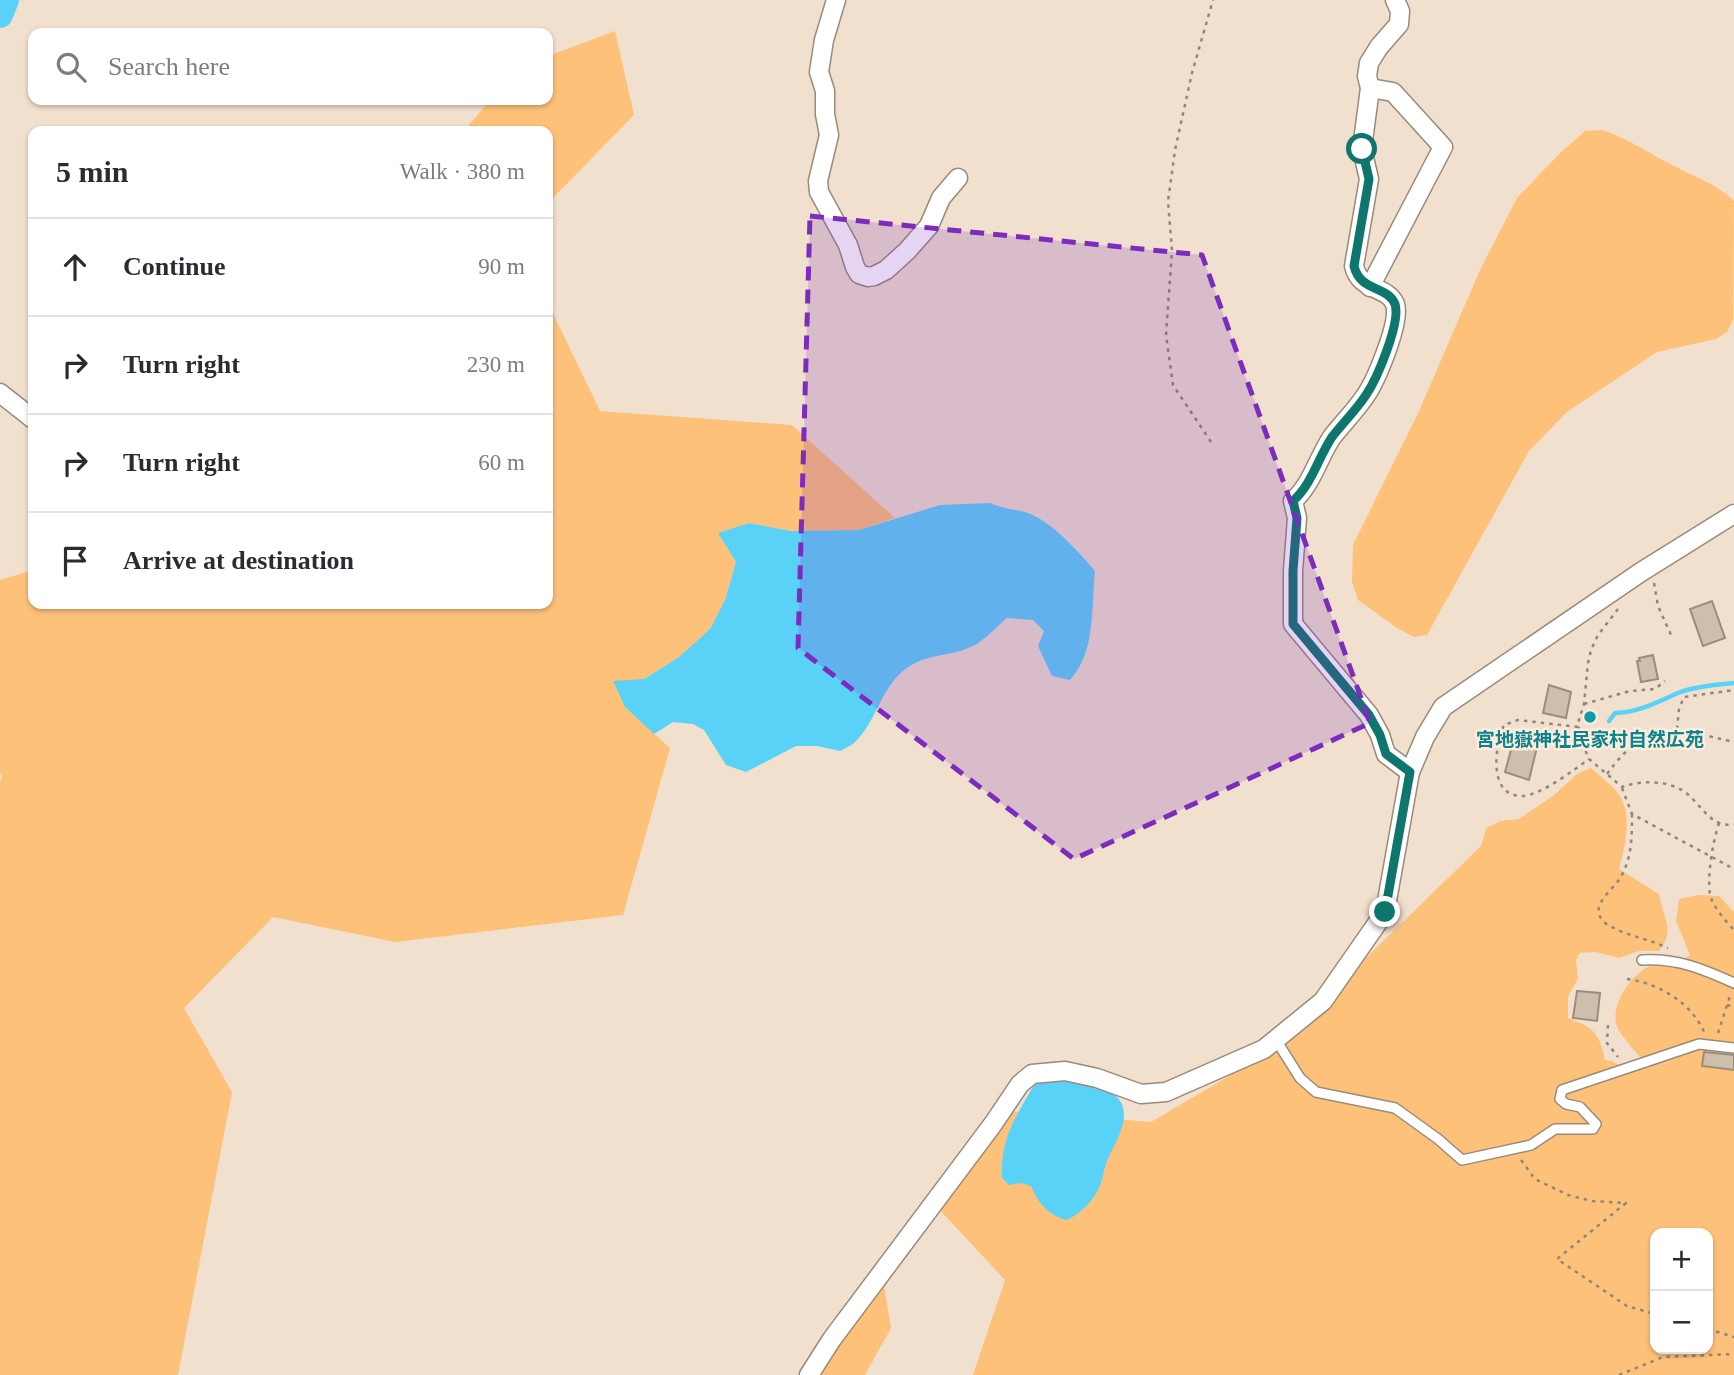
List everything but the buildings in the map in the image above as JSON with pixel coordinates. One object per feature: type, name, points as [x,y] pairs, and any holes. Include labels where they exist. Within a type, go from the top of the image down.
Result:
[{"type":"street","points":[[836,0],[824,40],[819,72],[825,92],[829,135],[818,181],[819,192],[848,245],[859,274],[874,276],[886,270],[907,251],[929,226],[941,198],[958,178]]},
{"type":"street","points":[[1395,0],[1400,11],[1399,24],[1369,63],[1370,88],[1362,149],[1369,179],[1354,266],[1356,275],[1362,282],[1387,295],[1392,301],[1396,321],[1391,340],[1367,394],[1331,439],[1303,493],[1293,501],[1297,518],[1293,624],[1369,715],[1386,754],[1410,772]]},
{"type":"street","points":[[1370,88],[1393,92],[1443,147],[1370,287]]},
{"type":"street","points":[[0,393],[28,415]]},
{"type":"street","points":[[809,1375],[832,1339],[1020,1084],[1032,1074],[1065,1070],[1141,1094],[1166,1092],[1264,1049],[1324,1000],[1385,912],[1410,772],[1425,737],[1443,707],[1641,572],[1734,514]]},
{"type":"lane","points":[[1642,960],[1681,962],[1734,983]]},
{"type":"lane","points":[[1276,1040],[1300,1078],[1316,1092],[1395,1108],[1462,1160],[1531,1145],[1555,1129],[1594,1129],[1596,1124],[1580,1107],[1566,1104],[1560,1099],[1562,1090],[1699,1044],[1734,1048]]},
{"type":"path","points":[[1211,442],[1173,385],[1166,335],[1172,251],[1168,201],[1175,150],[1192,73],[1213,0]]},
{"type":"path","points":[[1654,583],[1658,606],[1672,637]]},
{"type":"path","points":[[1622,604],[1606,623],[1591,650],[1578,727],[1589,759],[1622,787],[1632,814],[1629,859],[1620,879],[1603,898],[1598,909],[1599,916],[1608,925],[1659,944],[1676,954]]},
{"type":"path","points":[[1584,704],[1630,691],[1655,690],[1665,681]]},
{"type":"path","points":[[1677,730],[1679,709],[1684,696],[1734,690]]},
{"type":"path","points":[[1578,727],[1518,720],[1504,725],[1495,770],[1501,786],[1510,793],[1522,796],[1538,790],[1589,759]]},
{"type":"path","points":[[1607,774],[1626,750],[1651,735],[1677,730],[1734,742]]},
{"type":"path","points":[[1622,787],[1636,782],[1666,783],[1686,793],[1712,819],[1719,823],[1734,824]]},
{"type":"path","points":[[1632,814],[1734,869]]},
{"type":"path","points":[[1719,823],[1714,838],[1710,895],[1734,930]]},
{"type":"path","points":[[1627,979],[1643,981],[1676,997],[1704,1031],[1710,1045]]},
{"type":"path","points":[[1710,1045],[1734,983]]},
{"type":"path","points":[[1727,1005],[1734,1007]]},
{"type":"path","points":[[1608,1025],[1607,1043],[1628,1067]]},
{"type":"path","points":[[1513,1149],[1535,1179],[1592,1201],[1626,1203],[1557,1259],[1627,1306],[1650,1313]]},
{"type":"path","points":[[1713,1331],[1734,1337]]},
{"type":"path","points":[[1619,1375],[1663,1357],[1734,1354]]},
{"type":"highlighted area","points":[[810,216],[1202,255],[1370,723],[1074,859],[798,648]]},
{"type":"shaded area","points":[[615,31],[634,115],[553,198],[553,126],[468,126],[486,105],[553,105],[553,54]]},
{"type":"shaded area","points":[[1602,130],[1629,141],[1712,185],[1734,201],[1733,320],[1727,332],[1716,339],[1657,352],[1567,412],[1529,451],[1427,635],[1414,637],[1358,600],[1352,582],[1353,545],[1419,411],[1480,270],[1517,198],[1585,131]]},
{"type":"shaded area","points":[[553,313],[600,411],[792,425],[895,518],[859,530],[791,531],[749,523],[718,533],[736,562],[725,600],[710,629],[679,657],[644,679],[625,707],[670,748],[623,915],[395,942],[273,917],[184,1008],[232,1092],[178,1375],[0,1375],[0,580],[28,572],[28,609],[553,609]]},
{"type":"shaded area","points":[[1591,768],[1614,789],[1622,800],[1627,820],[1619,869],[1659,894],[1667,924],[1667,937],[1659,951],[1639,951],[1619,958],[1595,952],[1580,953],[1576,960],[1578,978],[1568,997],[1568,1018],[1594,1032],[1605,1060],[1631,1072],[1649,1068],[1618,1029],[1616,1010],[1624,990],[1647,967],[1656,964],[1678,965],[1690,955],[1676,921],[1679,899],[1698,895],[1719,896],[1734,912],[1734,1375],[973,1375],[1005,1280],[936,1206],[1007,1111],[1151,1122],[1268,1053],[1481,846],[1486,828],[1500,821],[1519,819],[1554,795],[1577,774]]},
{"type":"shaded area","points":[[882,1274],[891,1328],[865,1375],[808,1375]]},
{"type":"water","points":[[990,503],[1037,517],[1056,530],[1095,571],[1088,643],[1078,669],[1070,680],[1052,676],[1038,646],[1044,631],[1033,620],[1007,618],[973,646],[920,661],[903,671],[889,687],[868,726],[851,745],[840,751],[817,746],[796,746],[746,772],[726,765],[704,730],[693,724],[673,722],[654,734],[625,707],[613,681],[644,679],[679,657],[710,629],[725,600],[736,562],[718,533],[749,523],[791,531],[859,530],[940,505]]},
{"type":"water","points":[[1055,1079],[1103,1087],[1116,1096],[1124,1112],[1122,1128],[1098,1190],[1085,1208],[1066,1220],[1044,1207],[1031,1186],[1022,1183],[1009,1185],[1002,1178],[1006,1140],[1021,1108],[1034,1085]]},
{"type":"waterway","points":[[0,15],[6,0]]},
{"type":"waterway","points":[[1609,721],[1615,713],[1639,709],[1685,691],[1734,683]]},
{"type":"place","name":"宮地嶽神社民家村自然広苑","points":[[1590,717]]},
{"type":"route","points":[[1362,149],[1369,179],[1354,266],[1356,275],[1362,282],[1387,295],[1392,301],[1395,305],[1396,321],[1391,340],[1367,394],[1331,439],[1303,493],[1293,501],[1297,518],[1293,624],[1369,715],[1386,754],[1410,772],[1385,912]]}]
